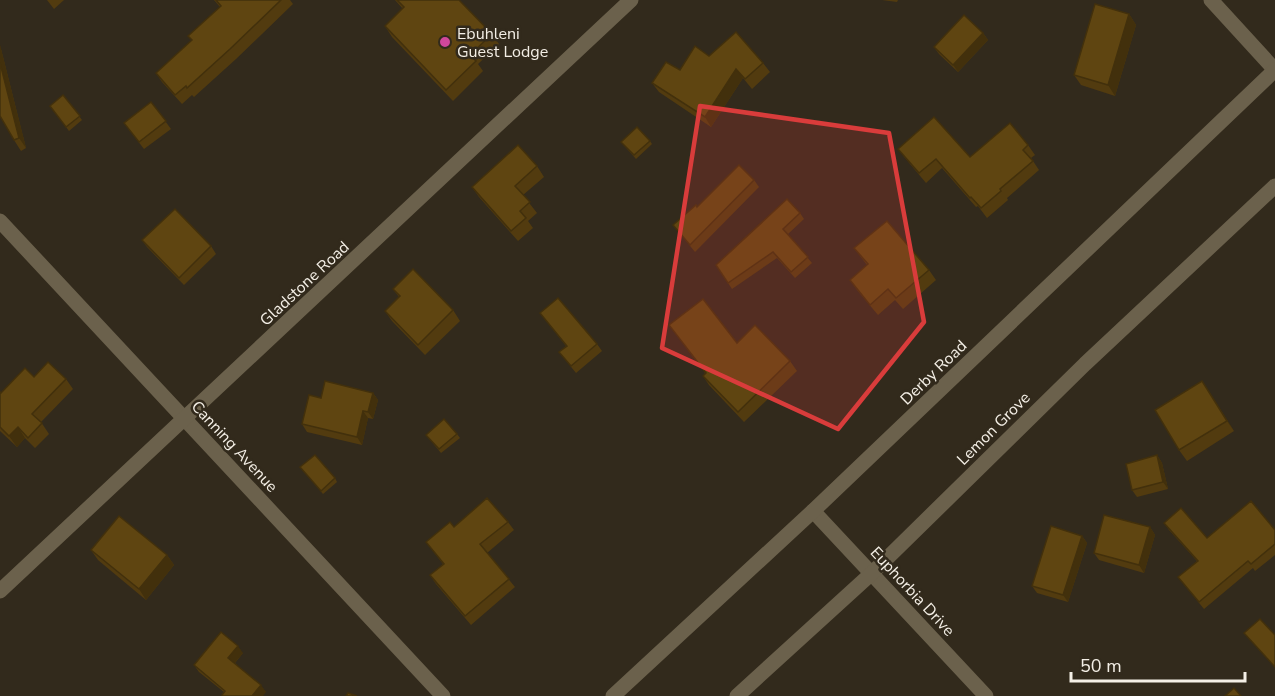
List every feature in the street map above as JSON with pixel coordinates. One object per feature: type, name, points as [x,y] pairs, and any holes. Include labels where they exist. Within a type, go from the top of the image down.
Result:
[{"type":"street","name":"Gladstone Road","points":[[0,591],[631,0]]},
{"type":"street","points":[[1211,0],[1275,70]]},
{"type":"street","name":"Derby Road","points":[[613,696],[813,511],[1275,70]]},
{"type":"street","name":"Lemon Grove","points":[[737,696],[872,573],[1085,364],[1275,186]]},
{"type":"street","name":"Canning Avenue","points":[[0,221],[443,696]]},
{"type":"street","name":"Euphorbia Drive","points":[[813,511],[986,696]]},
{"type":"highlighted area","points":[[700,106],[889,133],[924,322],[838,429],[662,348]]},
{"type":"building","points":[[216,0],[281,0],[187,88],[186,86],[175,95],[156,73],[192,40],[188,36],[221,6]]},
{"type":"building","points":[[397,0],[459,0],[492,34],[470,55],[476,61],[446,90],[385,26],[404,7]]},
{"type":"building","points":[[1095,4],[1129,14],[1108,85],[1074,75]]},
{"type":"building","points":[[964,15],[983,33],[953,65],[934,47]]},
{"type":"building","points":[[736,32],[763,63],[745,79],[736,69],[705,117],[652,83],[666,62],[680,70],[695,46],[709,56]]},
{"type":"building","points":[[0,63],[19,138],[14,140],[0,116]]},
{"type":"building","points":[[63,95],[80,116],[66,127],[50,106]]},
{"type":"building","points":[[151,102],[166,121],[139,142],[124,123]]},
{"type":"building","points":[[934,117],[970,157],[1010,123],[1028,145],[1023,150],[1033,161],[981,208],[936,159],[919,173],[898,149]]},
{"type":"building","points":[[637,127],[650,141],[634,155],[621,142]]},
{"type":"building","points":[[518,145],[537,166],[515,186],[530,202],[520,211],[526,218],[511,231],[472,187]]},
{"type":"building","points":[[739,165],[754,180],[690,245],[673,225],[696,205],[697,207]]},
{"type":"building","points":[[787,199],[800,213],[783,229],[808,257],[791,272],[773,252],[728,283],[716,265]]},
{"type":"building","points":[[175,209],[211,246],[179,278],[142,240]]},
{"type":"building","points":[[887,221],[929,270],[896,298],[888,289],[870,305],[850,280],[868,264],[854,248]]},
{"type":"building","points":[[413,269],[453,310],[418,345],[385,311],[400,296],[393,289]]},
{"type":"building","points":[[558,298],[597,344],[571,366],[559,352],[567,346],[540,313]]},
{"type":"building","points":[[703,299],[737,343],[755,325],[790,361],[738,412],[703,376],[706,373],[669,325]]},
{"type":"building","points":[[48,362],[66,379],[32,414],[42,423],[28,438],[18,427],[9,436],[0,427],[0,392],[25,368],[34,377]]},
{"type":"building","points":[[325,381],[373,393],[368,412],[363,411],[357,437],[302,424],[309,395],[321,398]]},
{"type":"building","points":[[1202,381],[1227,421],[1179,450],[1155,410]]},
{"type":"building","points":[[444,419],[457,434],[439,449],[426,435]]},
{"type":"building","points":[[315,455],[335,478],[321,491],[300,467]]},
{"type":"building","points":[[1157,455],[1163,482],[1132,490],[1126,464]]},
{"type":"building","points":[[487,498],[508,522],[480,544],[509,579],[465,616],[430,575],[444,564],[426,542],[450,522],[454,527]]},
{"type":"building","points":[[1251,501],[1275,530],[1275,544],[1251,564],[1248,561],[1199,602],[1178,577],[1198,561],[1164,523],[1181,508],[1207,538]]},
{"type":"building","points":[[1104,515],[1150,527],[1139,565],[1094,553]]},
{"type":"building","points":[[119,516],[167,555],[139,589],[91,550]]},
{"type":"building","points":[[1051,526],[1082,536],[1063,595],[1032,586]]},
{"type":"building","points":[[1260,619],[1275,635],[1275,667],[1244,633]]},
{"type":"building","points":[[221,632],[238,646],[228,658],[261,685],[252,696],[223,696],[225,691],[194,665]]},
{"type":"building","points":[[1234,688],[1241,696],[1225,696]]},
{"type":"place","name":"Ebuhleni Guest Lodge","points":[[445,42]]}]
